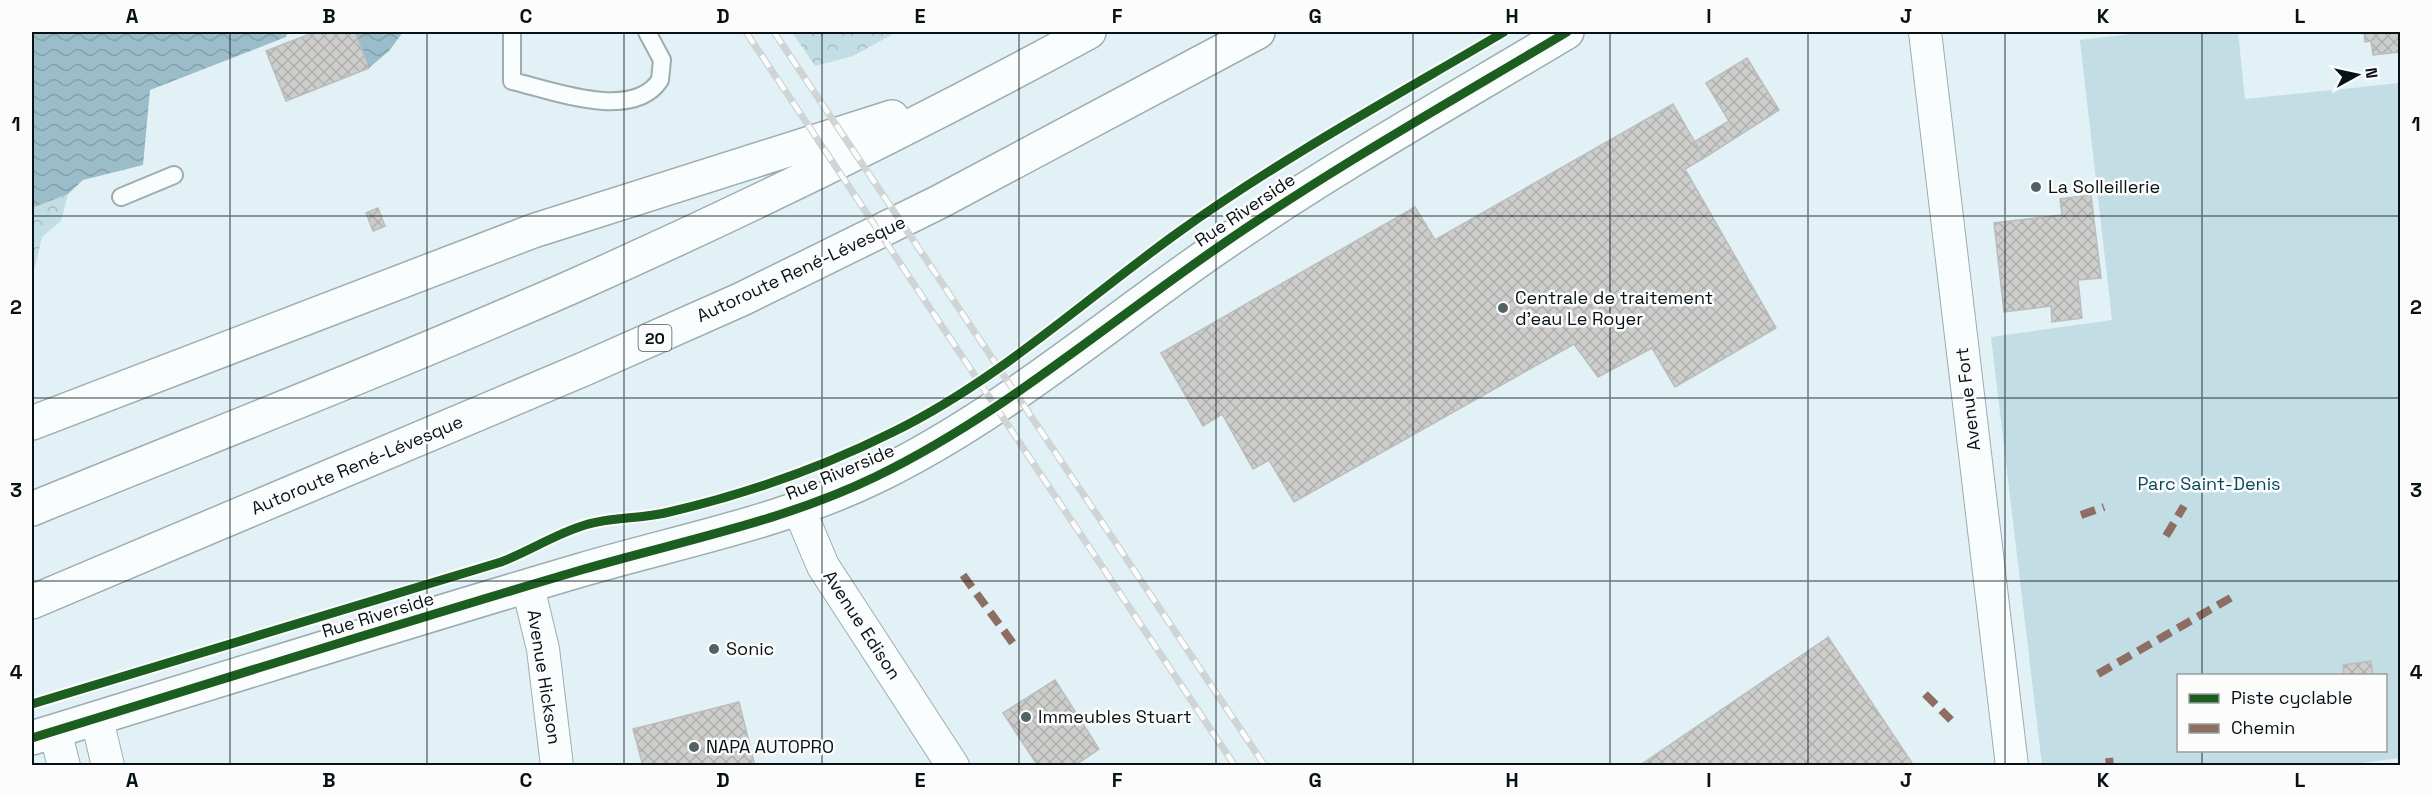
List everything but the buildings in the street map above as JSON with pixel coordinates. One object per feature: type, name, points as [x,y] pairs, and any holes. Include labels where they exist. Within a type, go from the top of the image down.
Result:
[{"type":"main road","points":[[32,509],[574,286],[849,157],[986,88],[1089,32]]},
{"type":"main road","name":"Autoroute René-Lévesque","points":[[32,602],[574,373],[753,294],[939,202],[1258,32]]},
{"type":"main road","name":"Rue Riverside","points":[[43,735],[597,565],[799,509],[897,466],[970,423],[1253,223],[1567,32]]},
{"type":"main road","points":[[32,423],[533,231],[986,88]]},
{"type":"street","name":"Avenue Fort","points":[[1925,32],[2012,765]]},
{"type":"street","name":"Avenue Edison","points":[[799,509],[824,566],[954,765]]},
{"type":"street","name":"Avenue Hickson","points":[[528,587],[543,649],[557,765]]},
{"type":"street","points":[[97,719],[108,765]]},
{"type":"street","points":[[43,735],[64,765]]},
{"type":"lane","points":[[512,32],[512,81],[609,103],[641,96],[660,80],[662,60],[647,32]]},
{"type":"lane","points":[[121,196],[174,175]]},
{"type":"green space","points":[[792,32],[897,32],[853,56],[815,66]]},
{"type":"green space","name":"Parc Saint-Denis","points":[[2147,32],[2238,32],[2245,99],[2400,83],[2400,758],[2338,766],[2042,765],[1991,337],[2112,320],[2080,40]]},
{"type":"green space","points":[[68,194],[61,221],[42,237],[35,267],[32,268],[32,208]]},
{"type":"water","points":[[32,32],[288,32],[286,37],[150,90],[143,165],[83,180],[68,194],[32,208]]},
{"type":"water","points":[[355,32],[403,32],[389,51],[369,68]]},
{"type":"railway","points":[[746,32],[1235,766]]},
{"type":"railway","points":[[774,32],[1265,766]]},
{"type":"marked path","points":[[2166,536],[2184,506]]},
{"type":"marked path","points":[[2081,515],[2104,507]]},
{"type":"marked path","points":[[963,575],[1015,646]]},
{"type":"marked path","points":[[2098,674],[2234,596]]},
{"type":"marked path","points":[[1925,694],[1951,720]]},
{"type":"marked path","points":[[2109,758],[2110,766]]},
{"type":"cycle path","points":[[32,704],[501,562],[585,525],[665,513],[752,489],[810,469],[866,445],[931,412],[968,389],[1215,206],[1338,129],[1504,32]]},
{"type":"cycle path","points":[[32,738],[512,590],[767,519],[840,493],[875,477],[921,453],[1008,399],[1217,248],[1302,191],[1567,32]]},
{"type":"place","name":"La Solleillerie","points":[[2036,187]]},
{"type":"place","name":"Centrale de traitement d'eau Le Royer","points":[[1503,308]]},
{"type":"place","name":"Sonic","points":[[714,649]]},
{"type":"place","name":"Immeubles Stuart","points":[[1026,717]]},
{"type":"place","name":"NAPA AUTOPRO","points":[[694,747]]}]
